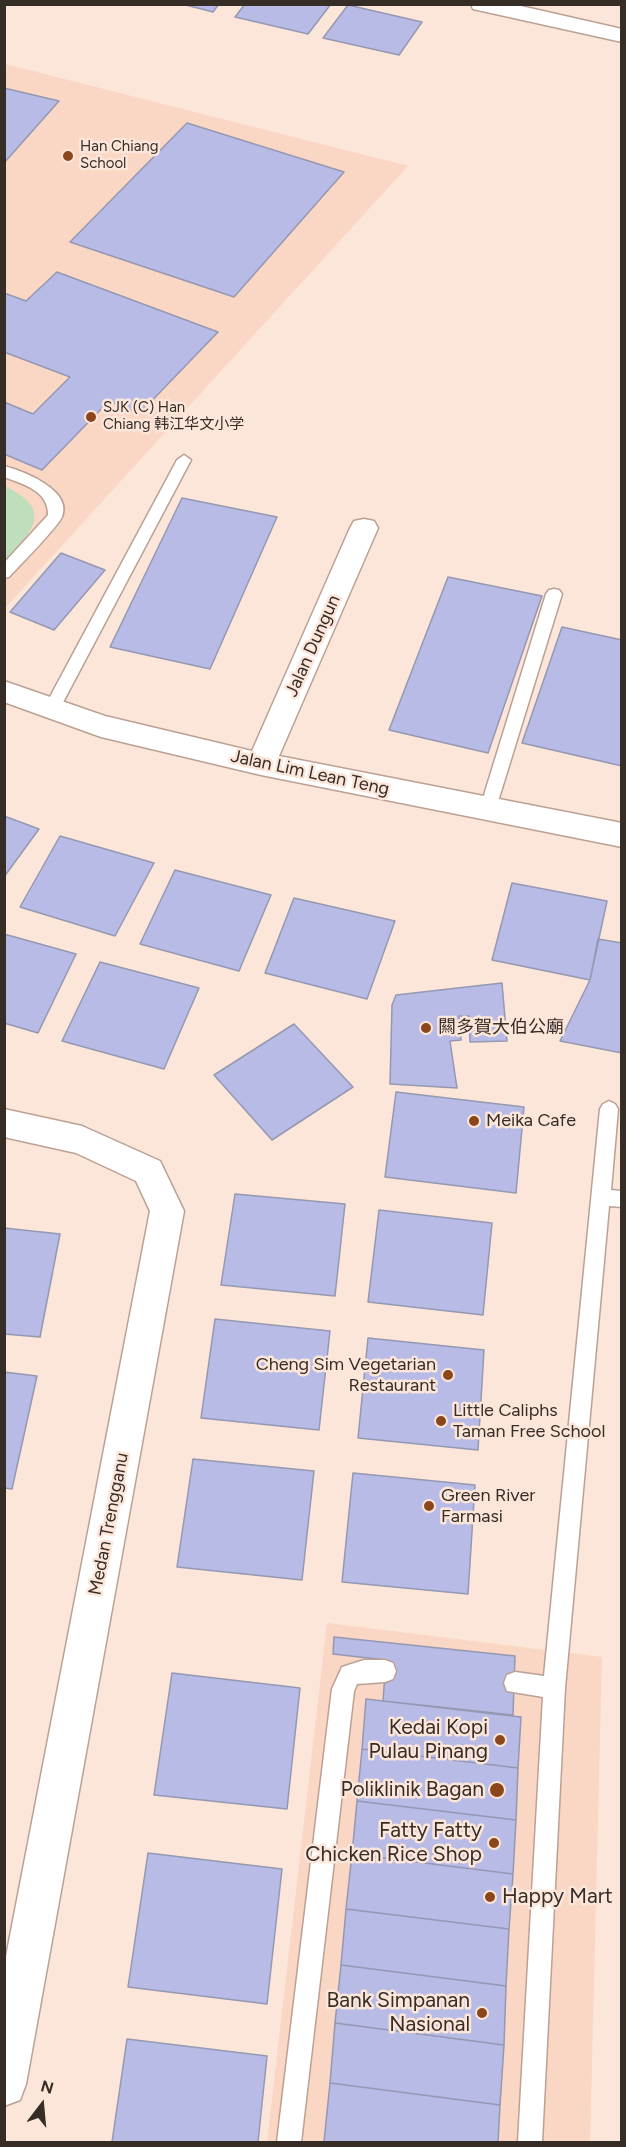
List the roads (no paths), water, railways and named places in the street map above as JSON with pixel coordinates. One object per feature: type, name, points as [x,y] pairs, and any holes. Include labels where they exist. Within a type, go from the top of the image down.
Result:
[{"type":"street","points":[[481,4],[621,36]]},
{"type":"street","name":"Jalan Dungun","points":[[261,764],[364,528]]},
{"type":"street","name":"Jalan Lim Lean Teng","points":[[4,691],[101,726],[261,764],[621,835]]},
{"type":"street","name":"Medan Trengganu","points":[[4,1123],[82,1140],[148,1171],[167,1211],[10,2030],[4,2084]]},
{"type":"lane","points":[[52,708],[184,460]]},
{"type":"lane","points":[[4,471],[29,481],[52,497],[57,507],[55,516],[4,573]]},
{"type":"lane","points":[[488,808],[554,594]]},
{"type":"lane","points":[[530,2142],[554,1688],[611,1198],[609,1108]]},
{"type":"lane","points":[[289,2142],[343,1689],[350,1675],[364,1671],[385,1671]]},
{"type":"lane","points":[[515,1683],[554,1688]]},
{"type":"place","name":"Han Chiang School","points":[[68,156]]},
{"type":"place","name":"SJK (C) Han Chiang 韩江华文小学","points":[[91,417]]},
{"type":"place","name":"闗多賀大伯公廟","points":[[426,1028]]},
{"type":"place","name":"Meika Cafe","points":[[474,1121]]},
{"type":"place","name":"Cheng Sim Vegetarian Restaurant","points":[[448,1375]]},
{"type":"place","name":"Little Caliphs Taman Free School","points":[[441,1421]]},
{"type":"place","name":"Green River Farmasi","points":[[429,1506]]},
{"type":"place","name":"Kedai Kopi Pulau Pinang","points":[[500,1740]]},
{"type":"place","name":"Poliklinik Bagan","points":[[497,1790]]},
{"type":"place","name":"Fatty Fatty Chicken Rice Shop","points":[[494,1843]]},
{"type":"place","name":"Happy Mart","points":[[490,1897]]},
{"type":"place","name":"Bank Simpanan Nasional","points":[[482,2013]]}]
